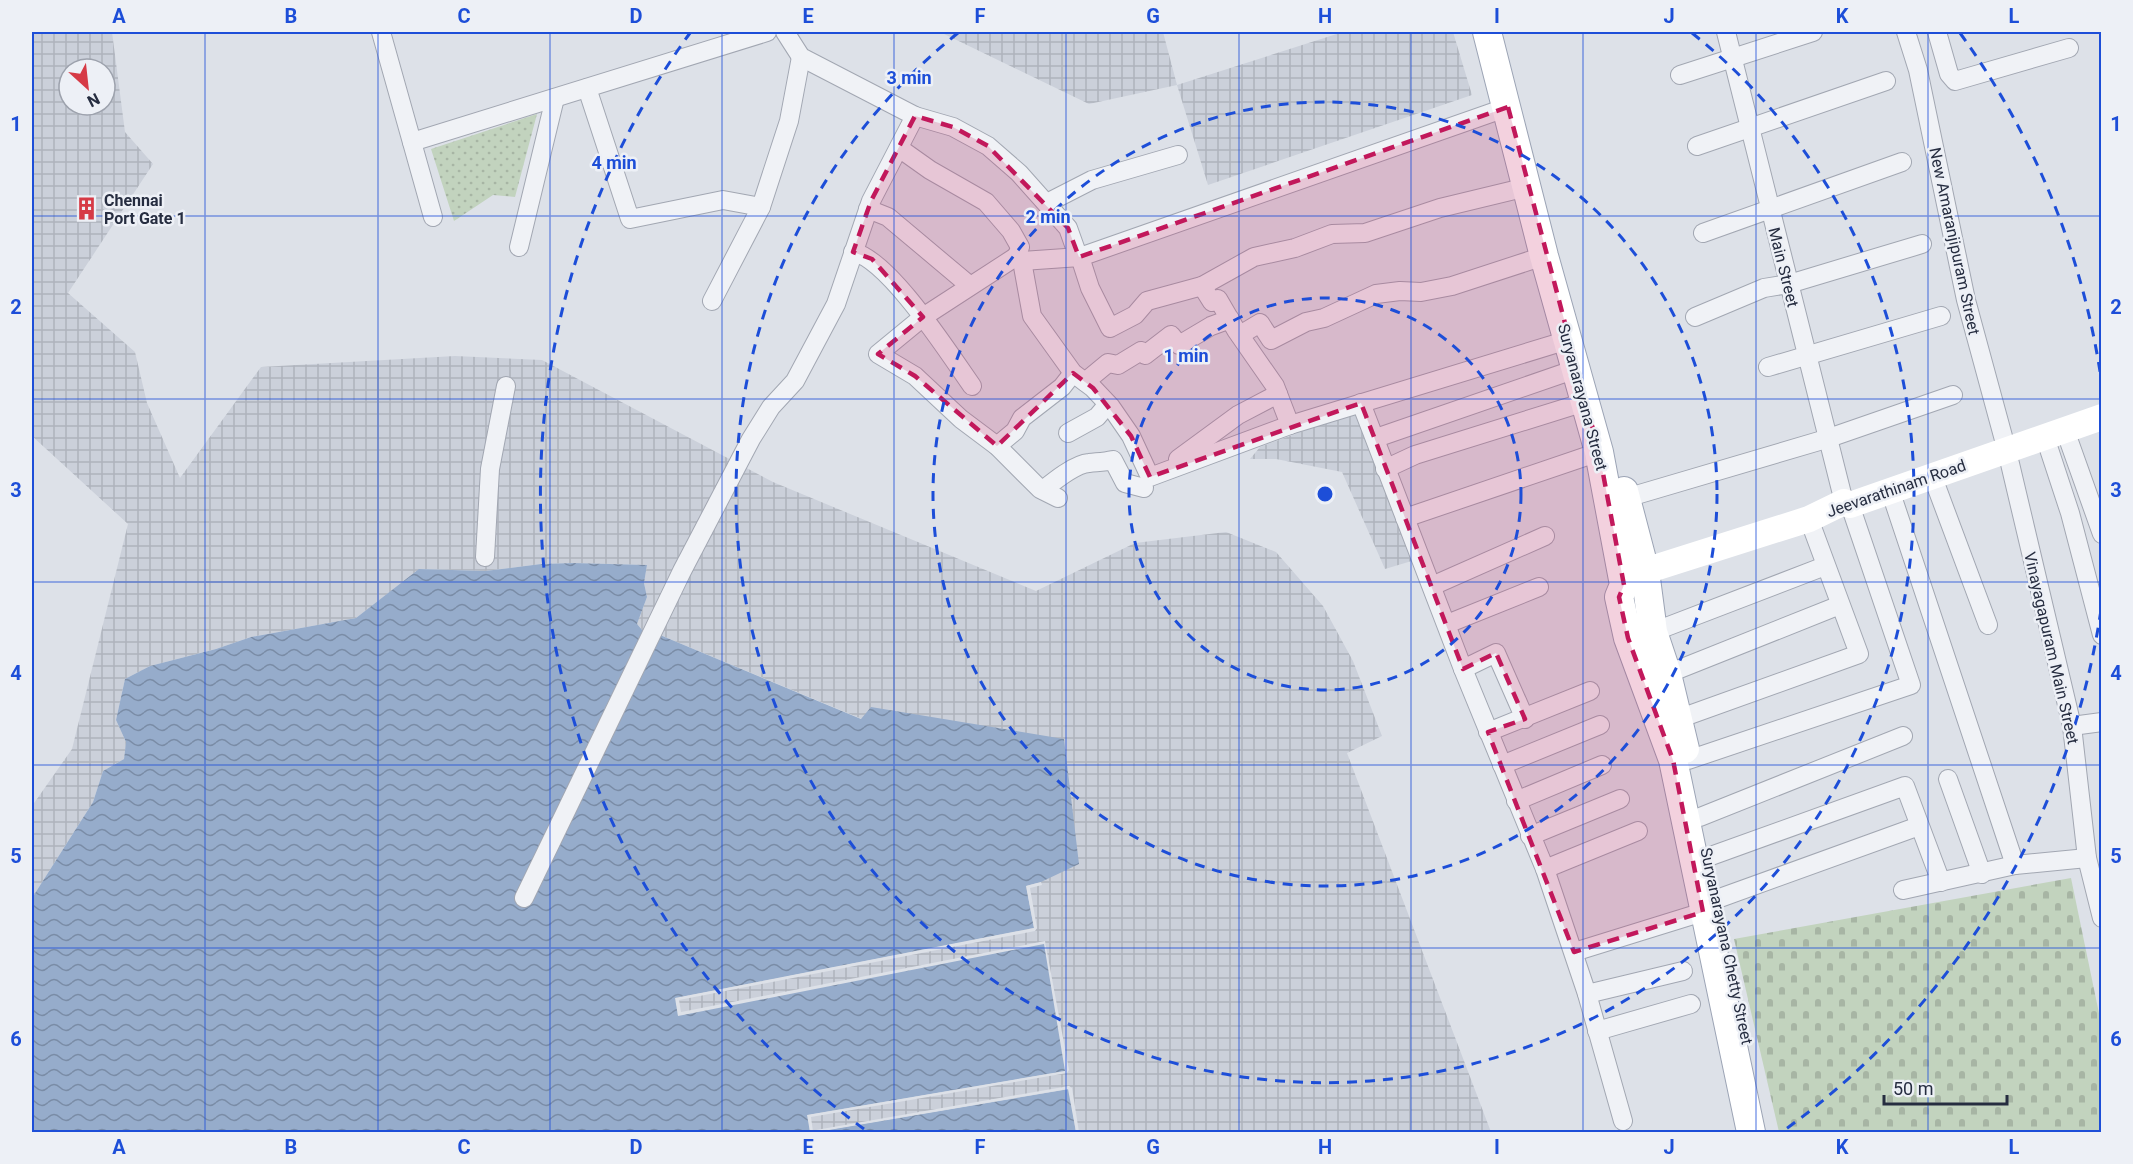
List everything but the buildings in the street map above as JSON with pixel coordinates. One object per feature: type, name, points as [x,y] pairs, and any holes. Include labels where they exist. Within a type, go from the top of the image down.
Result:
[{"type":"main road","name":"Suryanarayana Street","points":[[1486,32],[1508,107],[1544,256],[1635,578],[1678,719],[1680,760]]},
{"type":"main road","name":"Suryanarayana Street","points":[[1500,32],[1544,182],[1584,346],[1626,498],[1635,578],[1619,597],[1628,638],[1680,760]]},
{"type":"main road","name":"Jeevarathinam Road","points":[[1635,578],[1809,519],[1847,503],[2007,451],[2102,417]]},
{"type":"main road","name":"Suryanarayana Chetty Street","points":[[1680,760],[1700,817],[1708,857],[1710,906],[1765,1132]]},
{"type":"main road","name":"Suryanarayana Chetty Street","points":[[1680,760],[1710,906],[1751,1132]]},
{"type":"street","points":[[381,32],[433,217]]},
{"type":"street","points":[[412,142],[767,32]]},
{"type":"street","points":[[784,32],[801,57],[915,116],[953,127],[988,146],[1047,203],[1068,228],[1090,288],[1110,328],[1136,315],[1147,301],[1202,286],[1254,257],[1295,248],[1332,234],[1365,233],[1440,208],[1527,187]]},
{"type":"street","name":"Main Street","points":[[1680,760],[1911,685],[1826,439],[1726,32]]},
{"type":"street","points":[[1680,75],[1813,32]]},
{"type":"street","name":"New Amaranjipuram Street","points":[[1906,32],[1918,70],[1966,300],[2007,451]]},
{"type":"street","points":[[1937,32],[1949,74],[1955,81],[2069,48]]},
{"type":"street","points":[[712,301],[761,207],[789,121],[801,57]]},
{"type":"street","points":[[1697,146],[1886,81]]},
{"type":"street","points":[[587,88],[630,219],[723,200],[761,207]]},
{"type":"street","points":[[519,247],[555,98]]},
{"type":"street","points":[[1144,488],[1125,483],[1113,460],[1099,464],[1087,462],[1067,472],[1050,494],[997,446],[961,419],[915,376],[878,354],[923,317],[969,285],[1020,258],[1079,256],[1508,107]]},
{"type":"street","points":[[524,898],[682,571],[751,439],[771,407],[795,381],[831,314],[868,209],[915,116]]},
{"type":"street","points":[[898,148],[930,170],[986,202],[1011,231],[1020,247],[1020,258],[1032,316],[1079,377],[1108,404],[1131,436],[1150,477],[1290,425],[1568,340]]},
{"type":"street","points":[[1047,203],[1092,180],[1178,155]]},
{"type":"street","points":[[1703,233],[1769,207],[1902,162]]},
{"type":"street","points":[[868,209],[888,217],[969,285]]},
{"type":"street","points":[[1695,317],[1764,288],[1789,284],[1922,244]]},
{"type":"street","points":[[854,252],[872,259],[923,317],[972,386]]},
{"type":"street","points":[[1240,335],[1260,323],[1271,340],[1306,322],[1324,318],[1376,294],[1400,291],[1421,292],[1452,286],[1544,256]]},
{"type":"street","points":[[1202,286],[1212,302],[1218,299],[1278,393],[1290,425]]},
{"type":"street","points":[[1768,367],[1941,316]]},
{"type":"street","points":[[997,446],[1015,431],[1022,418],[1062,387],[1079,377],[1108,363],[1118,365],[1141,351],[1144,355],[1171,335],[1179,345],[1211,326],[1230,319]]},
{"type":"street","points":[[1376,438],[1576,369]]},
{"type":"street","points":[[485,556],[490,469],[506,386]]},
{"type":"street","points":[[1172,468],[1183,454],[1203,442],[1225,424],[1278,393]]},
{"type":"street","points":[[1626,498],[1826,439],[1953,395]]},
{"type":"street","points":[[1385,469],[1415,455],[1585,402]]},
{"type":"street","points":[[1361,403],[1447,624],[1462,669],[1545,869],[1574,952],[1623,1121]]},
{"type":"street","points":[[1068,433],[1097,417],[1108,404]]},
{"type":"street","points":[[2055,434],[2102,534]]},
{"type":"street","points":[[2055,434],[2073,524],[2102,635]]},
{"type":"street","name":"Vinayagapuram Main Street","points":[[2007,451],[2072,726],[2088,858],[2102,918]]},
{"type":"street","points":[[1405,518],[1599,452]]},
{"type":"street","points":[[1932,475],[1988,625]]},
{"type":"street","points":[[1890,490],[2015,865]]},
{"type":"street","points":[[1678,719],[1859,654],[1809,519]]},
{"type":"street","points":[[1432,586],[1545,536]]},
{"type":"street","points":[[1653,632],[1825,566]]},
{"type":"street","points":[[1447,624],[1539,587]]},
{"type":"street","points":[[1666,674],[1840,605]]},
{"type":"street","points":[[1462,669],[1496,653],[1525,719]]},
{"type":"street","points":[[1488,732],[1590,691]]},
{"type":"street","points":[[2072,726],[2102,722]]},
{"type":"street","points":[[1502,765],[1600,724]]},
{"type":"street","points":[[1700,817],[1903,736]]},
{"type":"street","points":[[1516,801],[1602,765]]},
{"type":"street","points":[[1948,779],[1982,873]]},
{"type":"street","points":[[1708,857],[1905,786],[1941,882]]},
{"type":"street","points":[[1530,836],[1620,799]]},
{"type":"street","points":[[1574,952],[1710,906],[1919,826]]},
{"type":"street","points":[[1545,869],[1638,831]]},
{"type":"street","points":[[1903,890],[2015,865],[2088,858]]},
{"type":"street","points":[[1587,994],[1683,971]]},
{"type":"street","points":[[1597,1031],[1691,1004]]},
{"type":"highlighted area","points":[[1508,107],[1599,452],[1624,585],[1619,597],[1628,638],[1673,760],[1703,912],[1574,952],[1488,732],[1525,719],[1496,653],[1463,669],[1361,403],[1150,477],[1131,436],[1093,388],[1073,373],[997,446],[915,376],[878,354],[923,317],[872,259],[853,252],[871,201],[915,116],[953,127],[988,146],[1068,228],[1079,257]]},
{"type":"shaded area","points":[[32,32],[112,32],[115,57],[57,57],[57,117],[117,117],[117,70],[125,132],[153,164],[68,293],[135,352],[147,403],[180,478],[261,367],[455,356],[542,360],[773,482],[1036,591],[1135,543],[1226,532],[1276,552],[1323,606],[1353,661],[1382,736],[1347,753],[1491,1132],[1076,1132],[1068,1089],[810,1132],[807,1115],[1065,1071],[678,1016],[675,998],[862,719],[660,635],[643,631],[637,624],[647,597],[644,583],[647,565],[573,563],[541,564],[485,571],[420,569],[356,618],[251,637],[216,649],[150,666],[125,679],[116,720],[126,742],[124,759],[103,771],[93,802],[32,898],[32,806],[72,749],[128,524],[32,436]]},
{"type":"shaded area","points":[[940,32],[1163,32],[1177,85],[1089,104]]},
{"type":"shaded area","points":[[1343,32],[1453,32],[1472,95],[1208,185],[1177,85]]},
{"type":"shaded area","points":[[1358,411],[1415,560],[1385,569],[1342,472],[1276,459],[1250,459],[1260,447]]},
{"type":"green space","points":[[537,114],[515,197],[493,195],[454,221],[431,149]]},
{"type":"green space","points":[[2071,878],[2101,1023],[2101,1132],[1779,1132],[1734,939]]},
{"type":"water","points":[[541,564],[647,565],[644,583],[647,597],[637,624],[643,631],[660,635],[861,719],[871,707],[1064,739],[1079,864],[1041,882],[1026,886],[1034,928],[676,998],[678,1015],[1045,943],[1066,1071],[808,1115],[810,1132],[32,1132],[32,898],[93,802],[103,771],[124,759],[126,742],[116,720],[125,679],[150,666],[216,649],[251,637],[356,618],[419,569],[485,571]]},
{"type":"water","points":[[1069,1089],[1076,1132],[817,1132]]},
{"type":"pier","points":[[1041,882],[1042,885],[1030,888],[1037,928],[1035,931],[679,1000],[681,1012],[1045,941],[1069,1070],[1067,1073],[811,1117],[813,1132],[810,1132],[807,1115],[1065,1071],[1044,944],[678,1016],[675,998],[1034,928],[1026,886]]},
{"type":"pier","points":[[1069,1086],[1072,1088],[1079,1132],[1076,1132],[1068,1089],[814,1132],[816,1130]]},
{"type":"place","name":"Chennai Port Gate 1","points":[[86,209]]}]
